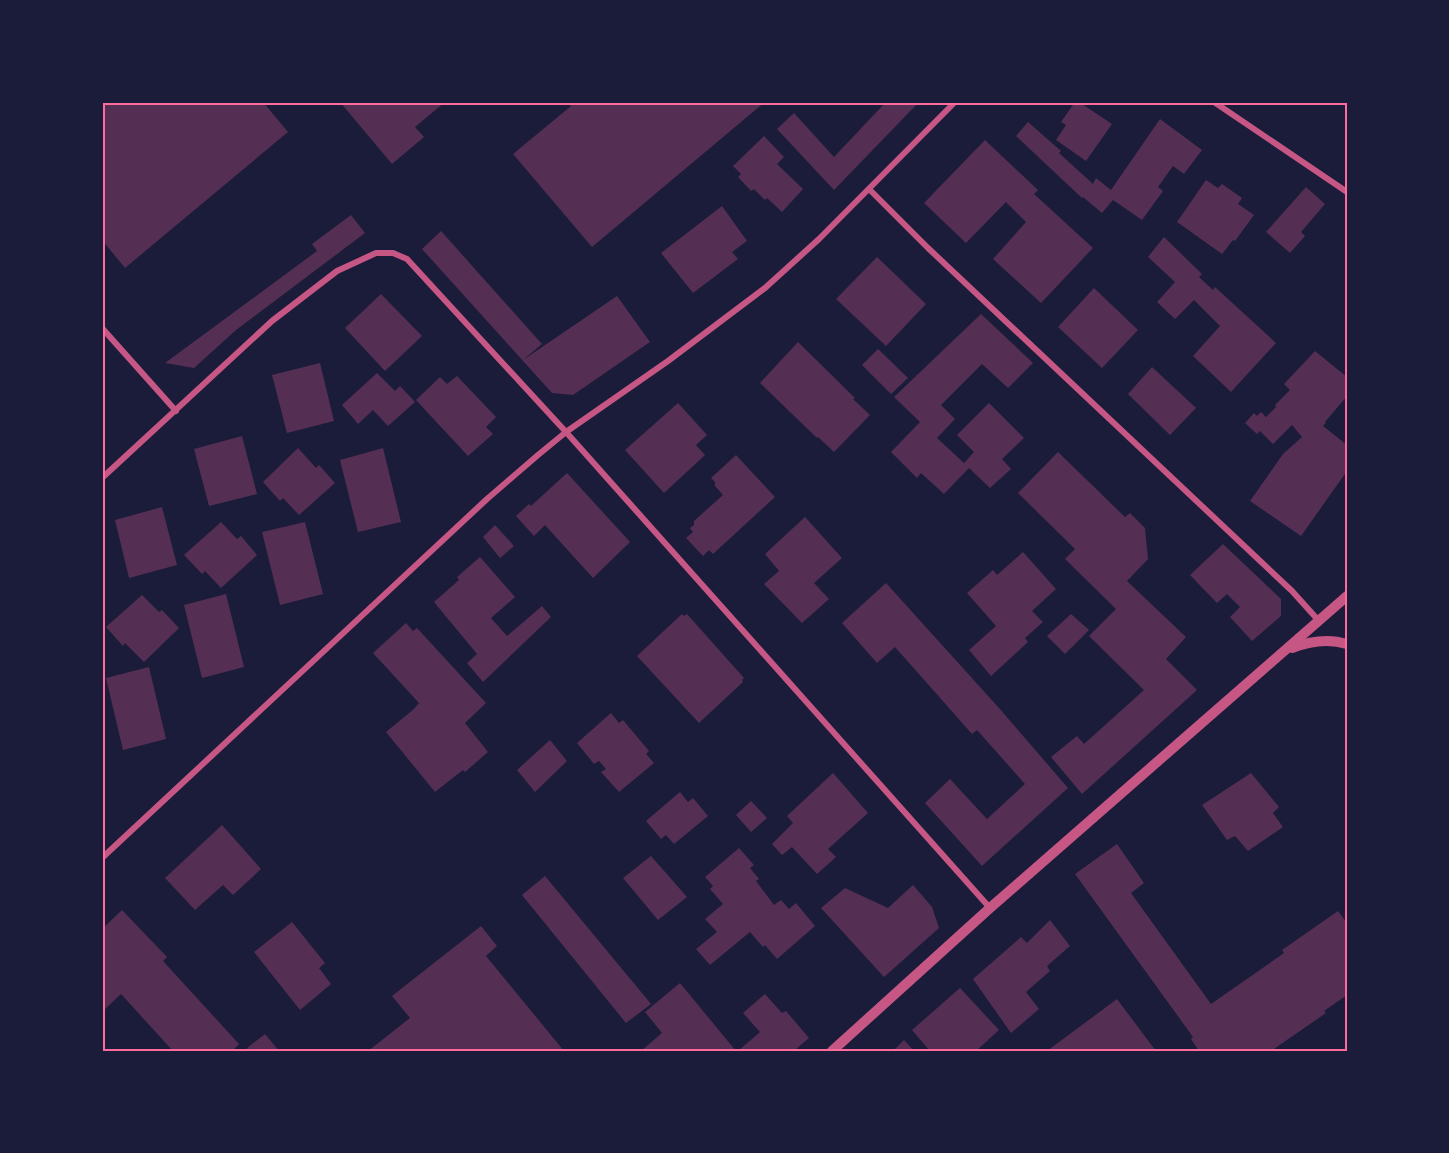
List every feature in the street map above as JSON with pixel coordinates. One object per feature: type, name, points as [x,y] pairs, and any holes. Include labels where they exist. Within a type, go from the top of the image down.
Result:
[{"type":"street","points":[[102,858],[478,507],[566,432],[668,361],[765,288],[819,240],[955,102]]},
{"type":"street","points":[[1214,102],[1347,192]]},
{"type":"street","points":[[869,189],[928,248],[1292,591],[1319,621]]},
{"type":"street","points":[[102,478],[272,321],[337,271],[376,253],[393,253],[407,259],[566,432],[990,908]]},
{"type":"street","points":[[102,328],[176,411]]},
{"type":"street","points":[[832,1051],[990,908],[1344,601]]},
{"type":"street","points":[[1286,650],[1304,643],[1323,640],[1347,644]]},
{"type":"building","points":[[102,102],[263,102],[288,132],[125,268],[102,240]]},
{"type":"building","points":[[340,102],[445,102],[415,127],[424,137],[392,164]]},
{"type":"building","points":[[568,102],[765,102],[592,247],[513,154],[571,106]]},
{"type":"building","points":[[886,102],[919,102],[834,190],[777,129],[794,113],[834,157]]},
{"type":"building","points":[[1075,102],[1079,102],[1112,124],[1086,161],[1056,140],[1066,125],[1061,122]]},
{"type":"building","points":[[1160,119],[1202,150],[1184,174],[1173,166],[1158,187],[1163,191],[1142,220],[1113,200],[1102,213],[1082,198],[1016,136],[1028,122],[1093,184],[1096,178],[1111,190]]},
{"type":"building","points":[[764,136],[784,157],[777,164],[803,189],[782,212],[754,189],[751,191],[738,177],[741,174],[733,166]]},
{"type":"building","points":[[985,140],[1038,190],[1034,194],[1093,248],[1041,303],[993,259],[1026,222],[1006,202],[966,243],[924,203]]},
{"type":"building","points":[[1206,180],[1218,188],[1222,184],[1242,198],[1238,204],[1254,215],[1235,241],[1233,240],[1222,254],[1177,222]]},
{"type":"building","points":[[1306,187],[1325,204],[1301,232],[1305,236],[1290,253],[1266,232]]},
{"type":"building","points":[[722,206],[747,241],[732,252],[738,259],[693,293],[661,253]]},
{"type":"building","points":[[351,215],[365,233],[236,330],[194,368],[165,363],[317,251],[312,244]]},
{"type":"building","points":[[441,231],[542,344],[523,360],[617,296],[650,342],[573,395],[552,393],[422,249]]},
{"type":"building","points":[[1164,237],[1202,274],[1199,277],[1213,290],[1215,287],[1276,343],[1231,392],[1193,356],[1220,326],[1194,300],[1175,319],[1157,302],[1175,282],[1148,257]]},
{"type":"building","points":[[877,257],[926,304],[886,346],[836,299]]},
{"type":"building","points":[[1094,288],[1138,330],[1102,368],[1058,327]]},
{"type":"building","points":[[381,294],[422,336],[385,371],[345,328]]},
{"type":"building","points":[[981,314],[1033,363],[1008,388],[982,364],[941,405],[955,419],[937,438],[964,463],[974,452],[957,435],[989,403],[1024,438],[1002,459],[1011,469],[990,488],[969,468],[944,494],[921,473],[917,478],[891,452],[920,422],[894,397]]},
{"type":"building","points":[[798,342],[870,415],[834,452],[760,383]]},
{"type":"building","points":[[878,349],[908,378],[891,394],[862,365]]},
{"type":"building","points":[[1315,351],[1347,377],[1347,396],[1323,426],[1347,445],[1347,471],[1301,536],[1250,501],[1283,454],[1302,437],[1292,425],[1273,444],[1260,431],[1257,434],[1245,423],[1254,413],[1257,416],[1261,412],[1266,417],[1276,407],[1275,405],[1290,390],[1284,384]]},
{"type":"building","points":[[320,363],[334,421],[287,433],[272,375]]},
{"type":"building","points":[[1152,367],[1196,408],[1170,435],[1128,394]]},
{"type":"building","points":[[377,373],[395,391],[400,386],[415,402],[388,426],[373,410],[358,424],[342,405]]},
{"type":"building","points":[[457,376],[496,417],[486,427],[493,434],[468,456],[416,400],[440,377],[447,384]]},
{"type":"building","points":[[678,403],[707,435],[696,445],[705,455],[664,493],[625,450]]},
{"type":"building","points":[[242,436],[257,494],[209,506],[194,449]]},
{"type":"building","points":[[298,448],[316,468],[319,465],[335,483],[299,515],[283,498],[280,501],[263,482]]},
{"type":"building","points":[[383,448],[401,522],[358,532],[340,460]]},
{"type":"building","points":[[1058,452],[1125,517],[1130,513],[1145,528],[1148,559],[1127,581],[1186,637],[1166,659],[1197,690],[1082,794],[1051,757],[1077,736],[1084,744],[1144,690],[1089,636],[1116,609],[1065,559],[1075,549],[1018,493]]},
{"type":"building","points":[[736,455],[775,497],[713,554],[709,550],[703,556],[686,538],[693,532],[690,528],[694,525],[694,521],[723,495],[711,478]]},
{"type":"building","points":[[567,473],[630,542],[593,578],[545,525],[534,536],[516,516],[529,504],[531,506]]},
{"type":"building","points":[[162,507],[177,565],[129,578],[115,520]]},
{"type":"building","points":[[805,517],[842,558],[814,583],[829,599],[802,623],[764,584],[779,571],[765,554]]},
{"type":"building","points":[[221,522],[237,539],[241,536],[257,555],[221,588],[205,571],[202,574],[184,555]]},
{"type":"building","points":[[305,522],[323,594],[280,605],[262,532]]},
{"type":"building","points":[[495,525],[514,546],[500,558],[483,537]]},
{"type":"building","points":[[1223,544],[1281,599],[1281,616],[1252,641],[1230,617],[1240,607],[1227,594],[1217,603],[1190,575]]},
{"type":"building","points":[[1023,552],[1056,589],[1032,611],[1043,622],[1025,638],[1028,642],[991,676],[969,650],[996,626],[967,593],[993,570],[997,575]]},
{"type":"building","points":[[480,557],[515,597],[491,618],[507,636],[542,606],[551,617],[483,682],[467,663],[477,654],[434,602]]},
{"type":"building","points":[[886,583],[1068,788],[982,866],[925,803],[950,779],[987,819],[1025,784],[977,730],[972,734],[895,647],[877,663],[842,623]]},
{"type":"building","points":[[226,594],[244,667],[202,678],[184,605]]},
{"type":"building","points":[[142,595],[159,612],[162,610],[179,628],[144,662],[125,643],[123,646],[106,627]]},
{"type":"building","points":[[682,614],[684,616],[687,614],[744,678],[743,682],[699,723],[637,656]]},
{"type":"building","points":[[1071,614],[1089,630],[1065,654],[1047,636]]},
{"type":"building","points":[[406,623],[413,631],[417,628],[486,703],[465,723],[488,752],[465,772],[463,770],[435,792],[386,732],[419,703],[373,653]]},
{"type":"building","points":[[149,667],[166,739],[123,750],[106,678]]},
{"type":"building","points":[[611,713],[619,723],[623,720],[649,751],[646,754],[654,763],[619,792],[601,772],[606,769],[599,761],[594,764],[577,743]]},
{"type":"building","points":[[550,740],[567,761],[535,792],[517,770]]},
{"type":"building","points":[[833,773],[868,813],[828,849],[836,857],[817,874],[792,847],[782,855],[772,844],[793,823],[787,816]]},
{"type":"building","points":[[1251,773],[1279,807],[1273,813],[1283,827],[1248,851],[1235,836],[1227,840],[1202,805]]},
{"type":"building","points":[[680,792],[688,802],[693,798],[708,816],[674,844],[666,835],[661,839],[646,821]]},
{"type":"building","points":[[751,801],[767,818],[751,832],[736,815]]},
{"type":"building","points":[[222,825],[261,869],[233,895],[223,885],[195,910],[165,878]]},
{"type":"building","points":[[1117,844],[1144,883],[1131,893],[1211,1004],[1284,953],[1282,950],[1338,911],[1347,923],[1347,995],[1324,1011],[1326,1013],[1271,1051],[1199,1051],[1191,1039],[1193,1037],[1075,874]]},
{"type":"building","points":[[739,848],[754,865],[750,868],[759,879],[756,881],[774,905],[781,900],[789,909],[796,903],[815,926],[777,959],[750,932],[710,965],[696,949],[717,932],[705,919],[723,904],[710,889],[713,886],[705,877]]},
{"type":"building","points":[[651,856],[687,897],[658,920],[623,878]]},
{"type":"building","points":[[545,876],[651,1004],[626,1023],[522,895]]},
{"type":"building","points":[[913,885],[932,907],[939,928],[884,977],[821,908],[845,888],[888,908]]},
{"type":"building","points":[[122,910],[167,957],[163,961],[239,1044],[232,1051],[173,1051],[121,994],[102,1012],[102,940],[105,937],[102,929]]},
{"type":"building","points":[[1050,920],[1070,946],[1047,966],[1050,971],[1026,992],[1039,1009],[1011,1033],[973,979],[1021,937],[1027,943]]},
{"type":"building","points":[[292,922],[325,963],[319,968],[331,984],[300,1010],[254,952]]},
{"type":"building","points":[[481,926],[497,946],[486,956],[564,1051],[368,1051],[410,1018],[392,996]]},
{"type":"building","points":[[680,983],[736,1051],[641,1051],[662,1033],[645,1012]]},
{"type":"building","points":[[960,988],[999,1030],[976,1051],[930,1051],[912,1030]]},
{"type":"building","points":[[765,994],[782,1013],[786,1011],[809,1038],[794,1051],[738,1051],[760,1032],[743,1013]]},
{"type":"building","points":[[1117,999],[1156,1051],[1047,1051]]},
{"type":"building","points":[[265,1034],[279,1051],[249,1051],[247,1048]]},
{"type":"building","points":[[904,1040],[914,1051],[893,1051]]}]
